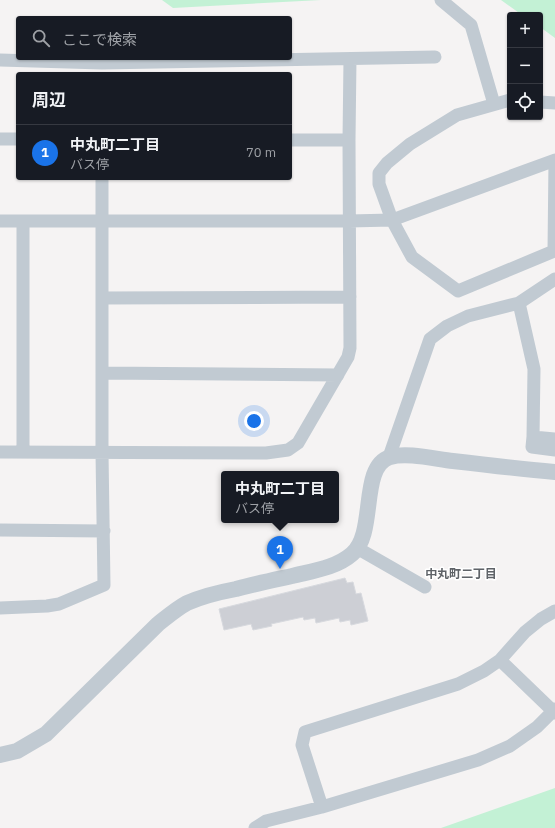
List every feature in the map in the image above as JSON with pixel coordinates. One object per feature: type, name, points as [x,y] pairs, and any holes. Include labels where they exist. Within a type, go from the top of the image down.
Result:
[{"type":"street","points":[[441,0],[471,25],[494,104]]},
{"type":"street","points":[[0,60],[102,68],[435,57]]},
{"type":"street","points":[[0,452],[266,453],[288,450],[298,443],[348,357],[350,348],[350,59]]},
{"type":"street","points":[[0,221],[392,220],[555,160],[554,251],[458,291],[412,257],[392,220],[379,184],[378,173],[387,163],[410,144],[457,115],[507,101]]},
{"type":"street","points":[[543,102],[555,103]]},
{"type":"street","points":[[0,139],[16,139]]},
{"type":"street","points":[[292,140],[349,140]]},
{"type":"street","points":[[0,608],[53,605],[104,585],[102,453],[102,180]]},
{"type":"street","points":[[23,221],[23,452]]},
{"type":"street","points":[[389,457],[430,339],[446,326],[468,316],[519,303],[555,280]]},
{"type":"street","points":[[102,298],[350,297]]},
{"type":"street","points":[[519,303],[534,369],[532,447],[555,450]]},
{"type":"street","points":[[102,373],[338,375]]},
{"type":"street","points":[[533,437],[555,439]]},
{"type":"street","points":[[0,755],[16,751],[46,734],[172,612],[187,604],[221,592],[315,571],[335,564],[352,554],[357,548],[365,527],[373,474],[379,464],[389,457],[406,455],[555,472]]},
{"type":"street","points":[[0,530],[104,531]]},
{"type":"street","points":[[357,548],[425,587]]},
{"type":"street","points":[[322,806],[302,745],[305,732],[458,684],[484,671],[500,660],[525,632],[541,619],[555,611]]},
{"type":"street","points":[[255,828],[266,821],[478,760],[510,746],[537,727],[554,711],[500,660]]},
{"type":"green space","points":[[162,0],[321,0],[173,8]]},
{"type":"green space","points":[[501,0],[555,0],[555,38],[543,29],[543,12],[518,12]]},
{"type":"green space","points":[[555,788],[555,828],[441,828]]},
{"type":"building","points":[[345,578],[347,583],[353,582],[356,594],[361,593],[368,621],[351,625],[350,620],[340,622],[339,618],[316,623],[315,618],[304,620],[303,617],[271,624],[272,626],[253,630],[251,624],[224,630],[219,609]]},
{"type":"place","name":"中丸町二丁目","points":[[280,569]]},
{"type":"district","name":"中丸町二丁目","points":[[461,573]]}]
